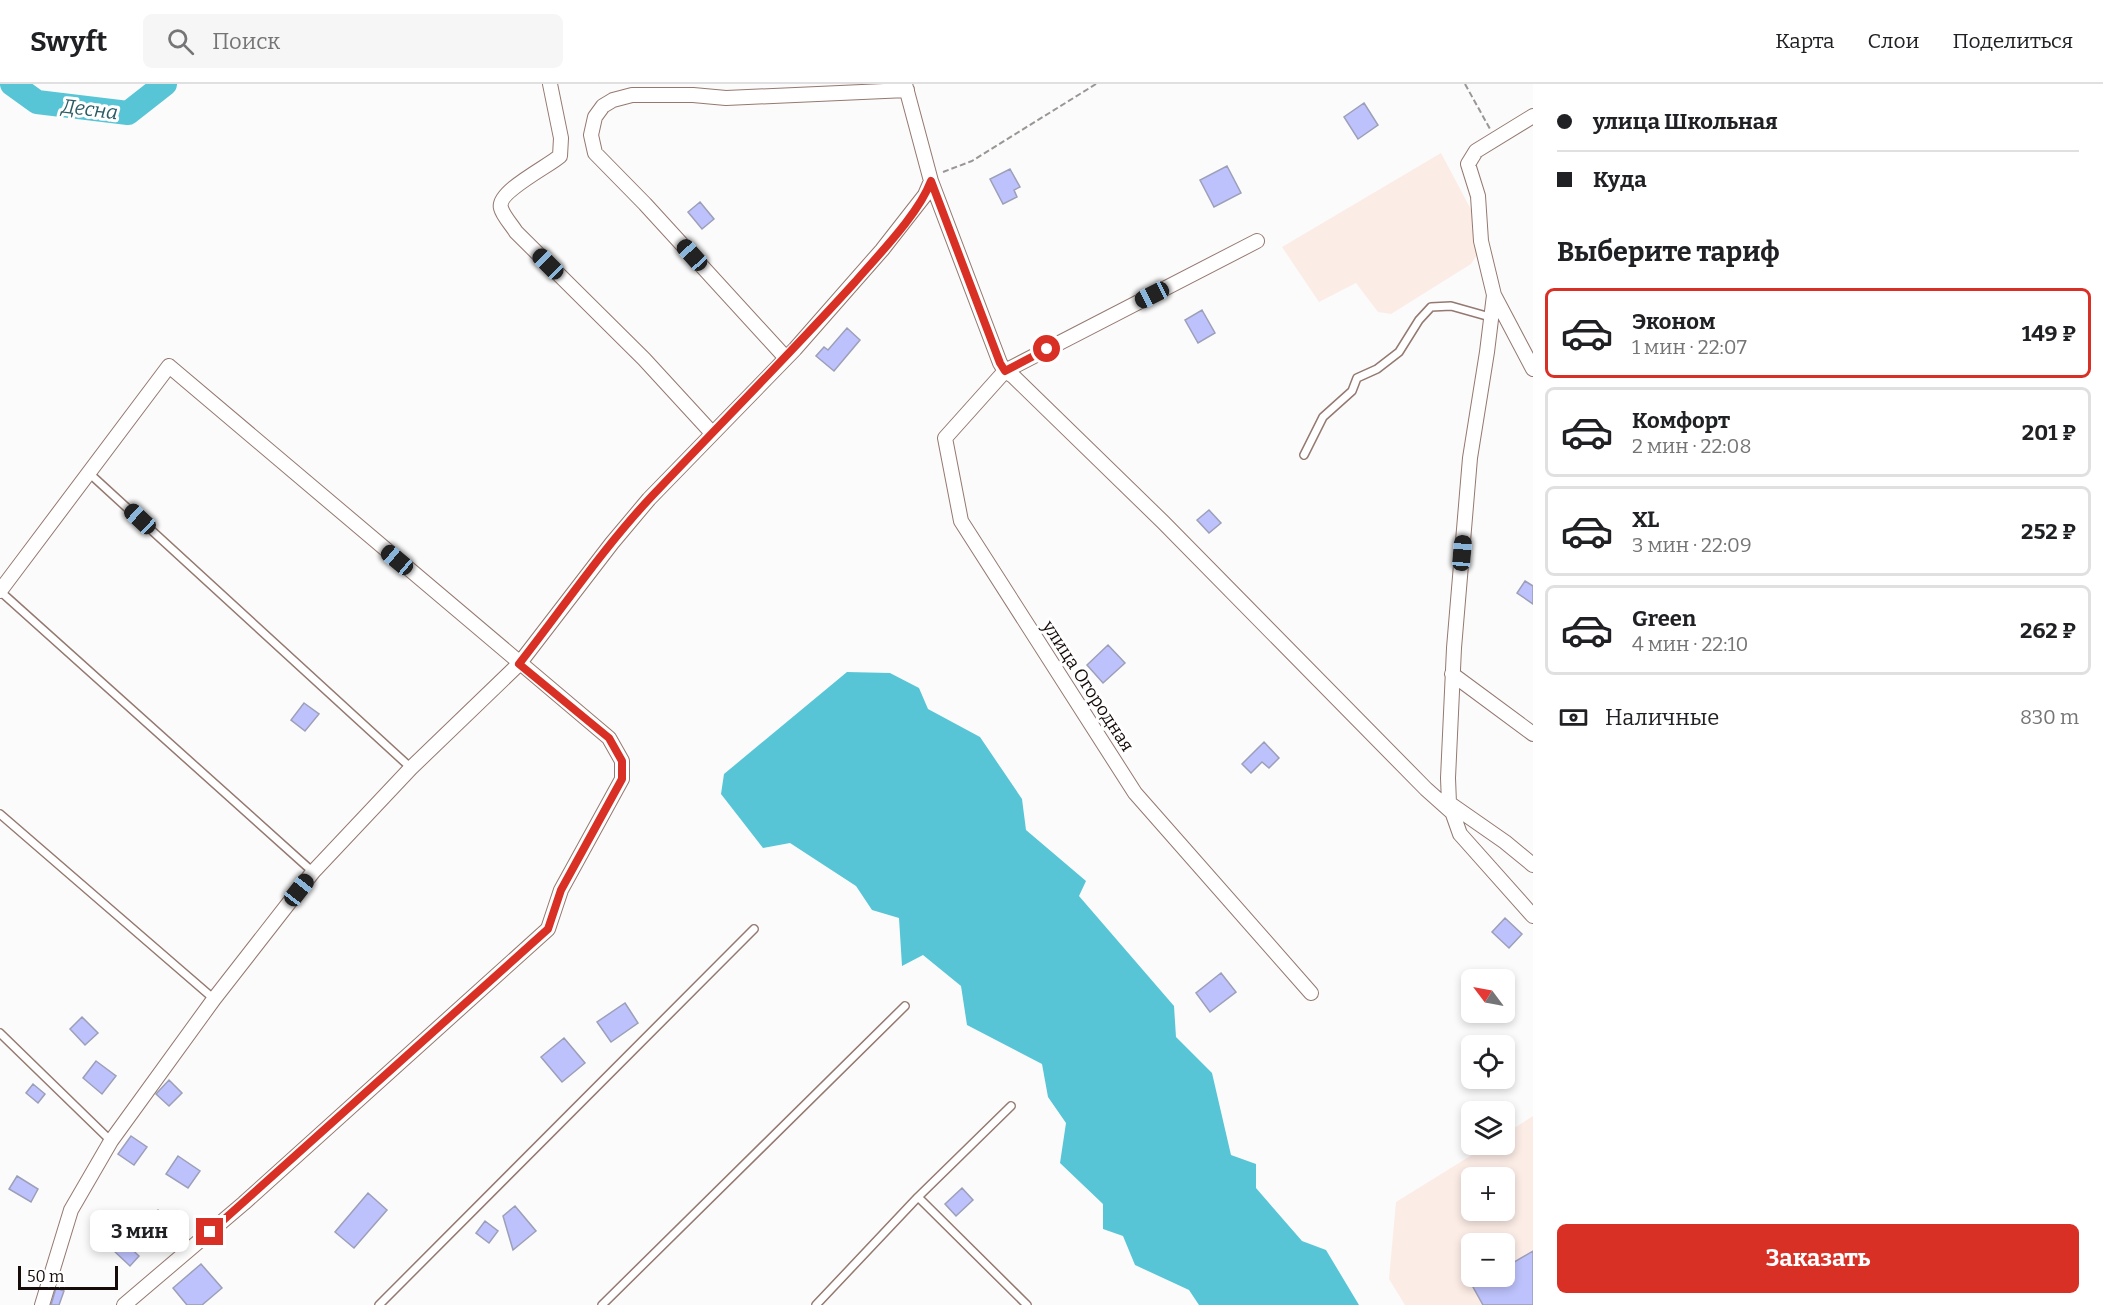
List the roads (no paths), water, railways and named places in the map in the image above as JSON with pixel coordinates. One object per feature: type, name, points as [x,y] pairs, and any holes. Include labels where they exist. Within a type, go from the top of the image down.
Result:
[{"type":"street","points":[[550,84],[561,138],[560,156],[513,188],[500,204],[501,209],[516,232],[644,359],[712,434]]},
{"type":"street","points":[[785,357],[645,204],[595,153],[591,135],[593,122],[603,106],[613,100],[632,95],[693,89],[726,98],[906,87],[931,181],[1005,371],[1013,376],[1163,522],[1418,781],[1452,808],[1505,842],[1533,865]]},
{"type":"street","points":[[1533,116],[1476,151],[1468,164],[1478,196],[1481,242],[1494,295],[1533,369]]},
{"type":"street","points":[[42,1305],[71,1210],[111,1141],[214,999],[313,872],[411,768],[519,664],[612,543],[649,499],[795,349],[882,250],[925,195],[931,181]]},
{"type":"street","points":[[1005,371],[1257,241]]},
{"type":"street","points":[[1494,295],[1470,459],[1447,757],[1452,808],[1460,834],[1533,916]]},
{"type":"street","points":[[0,591],[169,366],[609,738],[622,761],[622,779],[561,890],[548,929],[253,1196],[124,1305]]},
{"type":"street","name":"улица Огородная","points":[[1005,371],[945,438],[961,521],[1135,793],[1311,993]]},
{"type":"street","points":[[1452,675],[1533,734]]},
{"type":"lane","points":[[1304,455],[1323,417],[1352,391],[1357,378],[1377,369],[1400,352],[1419,320],[1431,307],[1450,306],[1490,317]]},
{"type":"lane","points":[[89,473],[411,768]]},
{"type":"lane","points":[[0,591],[313,872]]},
{"type":"lane","points":[[0,814],[214,999]]},
{"type":"lane","points":[[379,1305],[754,929]]},
{"type":"lane","points":[[602,1305],[905,1006]]},
{"type":"lane","points":[[0,1033],[111,1141]]},
{"type":"lane","points":[[816,1305],[918,1197],[1011,1107]]},
{"type":"lane","points":[[918,1197],[1027,1305]]},
{"type":"water","points":[[847,672],[890,673],[919,688],[928,709],[980,737],[1022,799],[1026,830],[1086,881],[1079,896],[1174,1006],[1176,1037],[1212,1073],[1231,1155],[1256,1164],[1256,1188],[1302,1241],[1326,1250],[1359,1305],[1199,1305],[1189,1290],[1135,1265],[1123,1236],[1103,1229],[1103,1204],[1060,1163],[1066,1123],[1048,1097],[1042,1064],[967,1025],[961,986],[923,955],[902,966],[899,918],[872,910],[856,886],[790,843],[763,848],[721,794],[724,774]]},
{"type":"waterway","name":"Десна","points":[[12,84],[37,102],[128,113],[165,84]]}]
